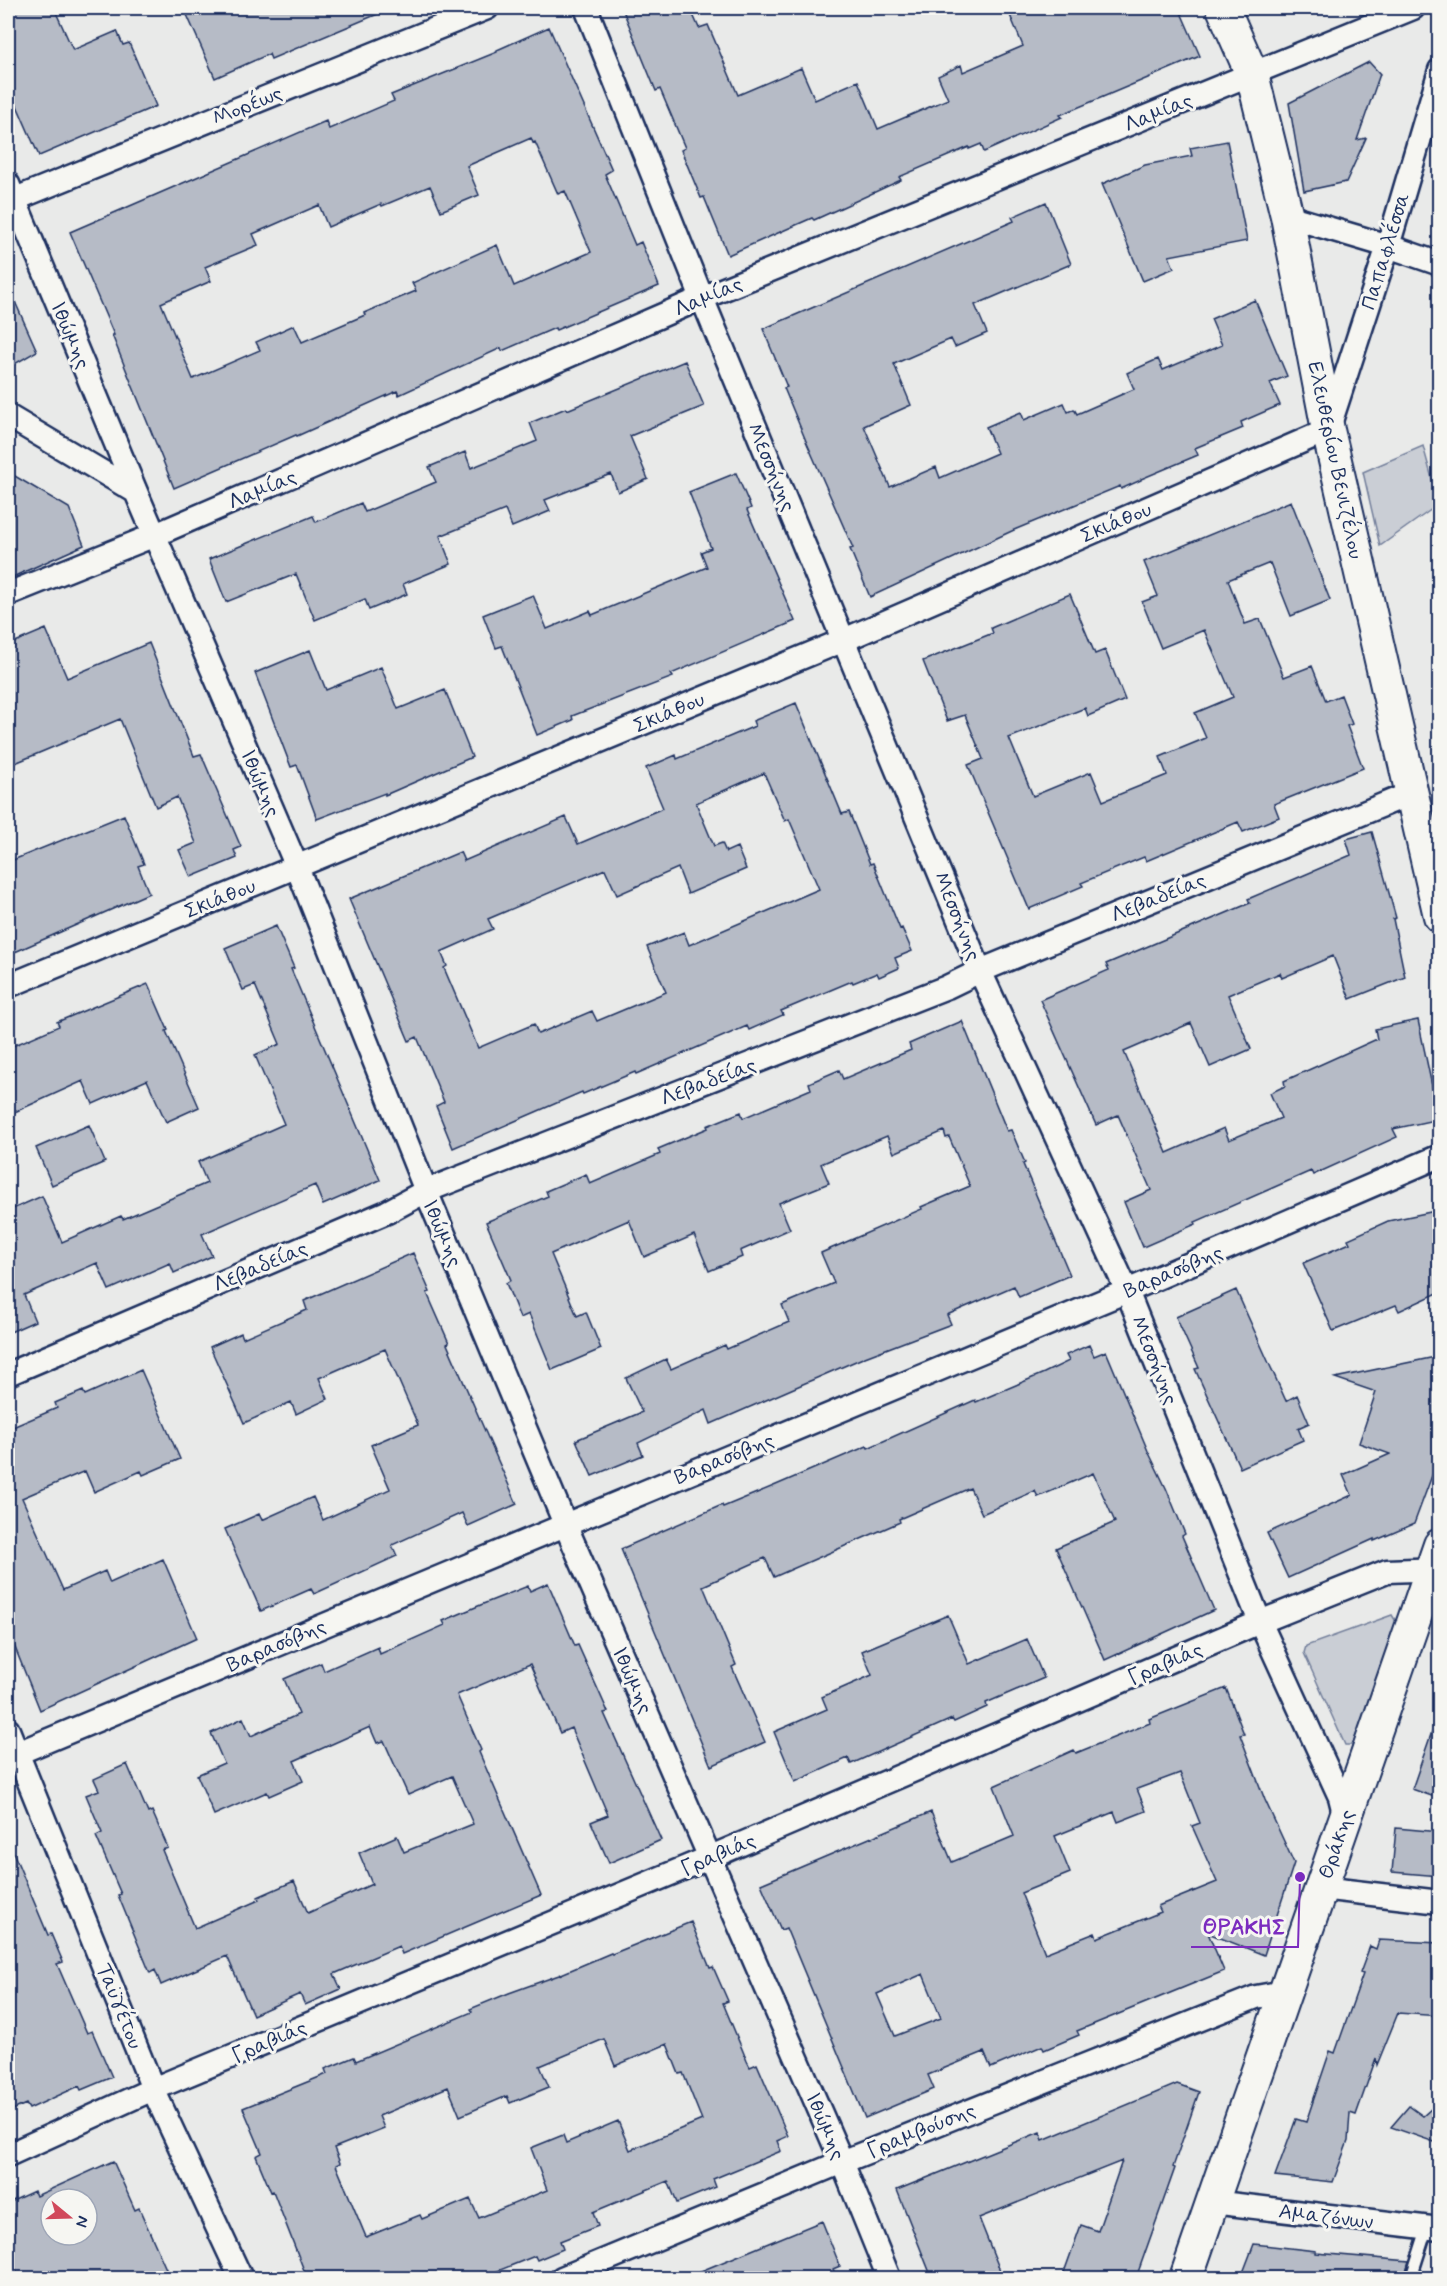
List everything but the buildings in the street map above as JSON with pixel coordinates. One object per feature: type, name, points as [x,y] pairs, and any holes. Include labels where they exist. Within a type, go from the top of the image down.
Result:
[{"type":"street","name":"Μορέως","points":[[10,195],[487,8]]},
{"type":"street","name":"Μεσσήνης","points":[[586,8],[702,298],[980,971],[1127,1291],[1260,1622],[1340,1797],[1345,1817]]},
{"type":"street","name":"Ελευθερίου Βενιζέλου","points":[[1222,8],[1252,74],[1287,216],[1328,430],[1440,916]]},
{"type":"street","name":"Λαμίας","points":[[8,594],[155,536],[702,298],[1413,8]]},
{"type":"street","name":"Παπαφλέσσα","points":[[1328,430],[1388,246],[1440,70]]},
{"type":"street","name":"Ιθώμης","points":[[10,195],[297,867],[426,1191],[565,1524],[711,1857],[842,2162],[889,2278]]},
{"type":"street","points":[[1287,216],[1440,264]]},
{"type":"street","points":[[8,416],[136,492]]},
{"type":"street","name":"Σκιάθου","points":[[8,986],[844,640],[1328,430]]},
{"type":"street","name":"Λεβαδείας","points":[[8,1374],[387,1212],[426,1191],[947,987],[980,971],[1412,793]]},
{"type":"street","name":"Βαρασόβης","points":[[12,1755],[1127,1291],[1440,1156]]},
{"type":"street","name":"Γραβιάς","points":[[8,2155],[153,2089],[711,1857],[1260,1622],[1387,1571],[1420,1570],[1437,1560]]},
{"type":"street","name":"Θράκης","points":[[1186,2278],[1345,1817],[1437,1560]]},
{"type":"street","name":"Ταϋγέτου","points":[[8,1730],[12,1755],[153,2089],[241,2278]]},
{"type":"street","points":[[1321,1888],[1440,1902]]},
{"type":"street","name":"Γραμβούσης","points":[[562,2278],[842,2162],[1256,1997],[1285,1992]]},
{"type":"street","name":"Αμαζόνων","points":[[1212,2202],[1433,2229]]},
{"type":"lane","points":[[1411,2278],[1433,2229]]},
{"type":"shaded area","points":[[1423,446],[1439,504],[1380,546],[1363,472]]},
{"type":"shaded area","points":[[1392,1615],[1397,1623],[1354,1745],[1345,1745],[1304,1653],[1306,1646]]},
{"type":"place","name":"ΘΡΑΚΗΣ","points":[[1300,1877]]}]
